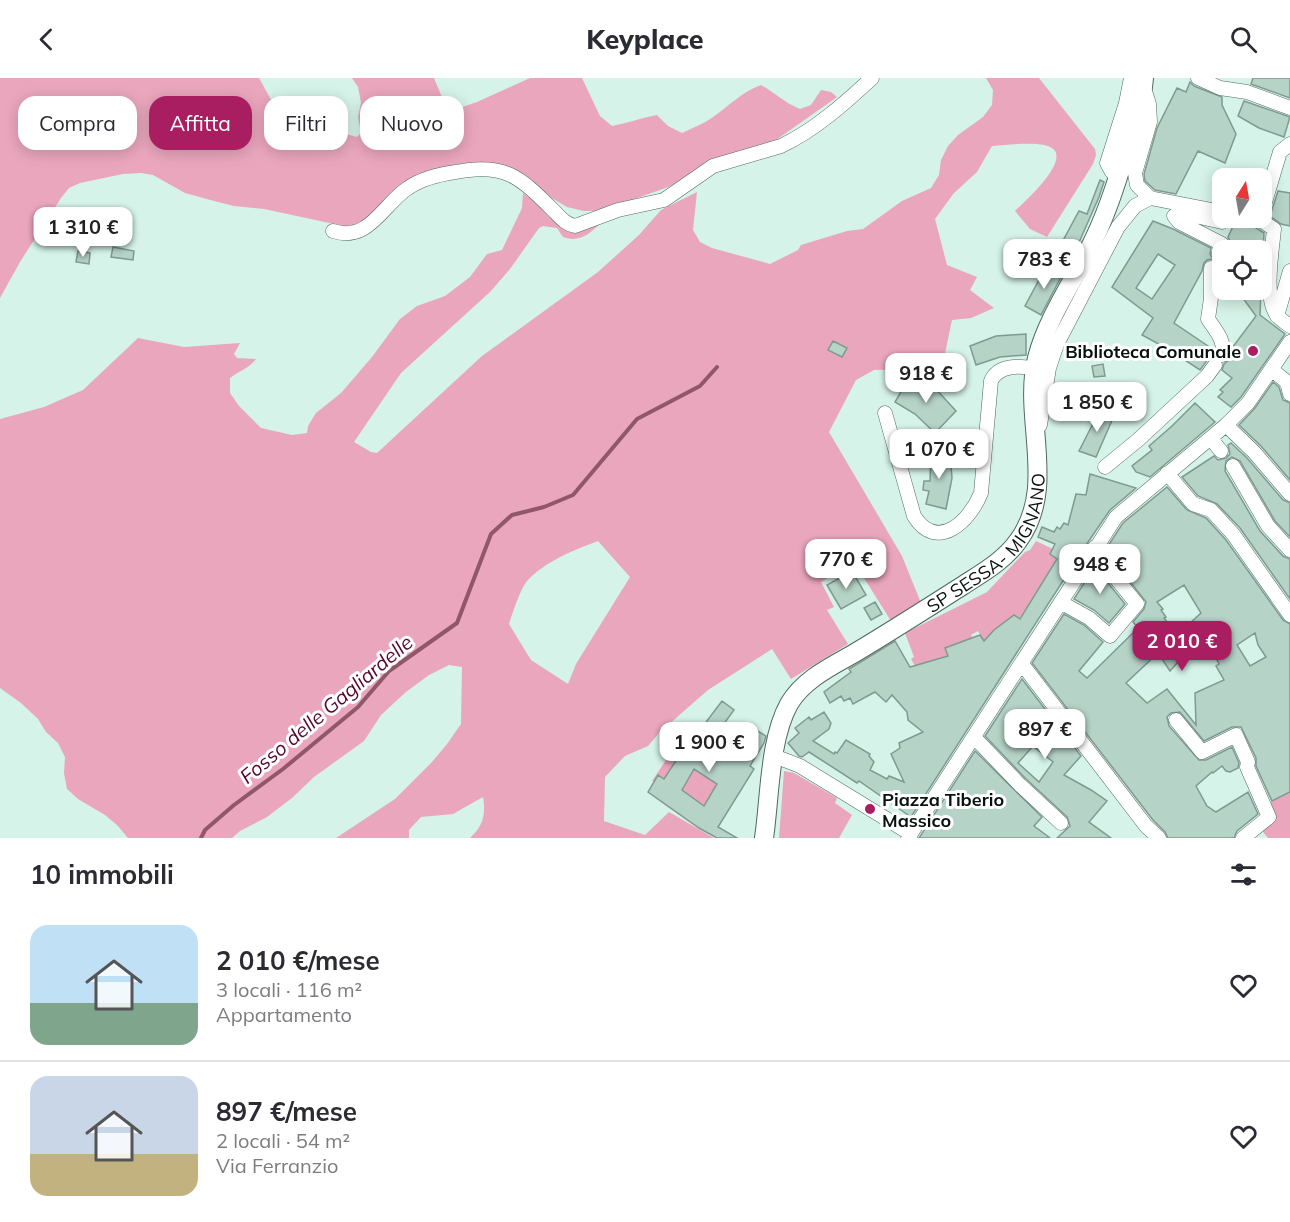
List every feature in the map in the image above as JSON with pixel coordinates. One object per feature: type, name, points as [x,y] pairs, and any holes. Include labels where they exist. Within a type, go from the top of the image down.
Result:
[{"type":"street","points":[[333,231],[345,233],[362,230],[402,192],[416,184],[455,172],[482,168],[511,174],[546,203],[561,219],[575,226],[618,210],[664,200],[713,166],[792,141],[837,108],[872,78]]},
{"type":"street","points":[[1198,78],[1220,88],[1247,92],[1290,108]]},
{"type":"street","points":[[1139,81],[1149,104],[1150,122],[1135,180],[1140,189],[1150,198],[1212,210]]},
{"type":"street","name":"SP SESSA- MIGNANO","points":[[764,838],[774,758],[790,702],[802,688],[826,670],[990,568],[1013,548],[1024,533],[1035,506],[1038,478],[1032,391],[1035,369],[1043,340],[1095,239],[1119,174],[1138,112],[1139,81]]},
{"type":"street","points":[[1272,176],[1280,152],[1290,144]]},
{"type":"street","points":[[1037,447],[1048,369],[1057,344],[1118,227],[1135,206],[1150,198]]},
{"type":"street","points":[[1212,220],[1182,213],[1174,216],[1179,222],[1214,240]]},
{"type":"street","points":[[1272,228],[1274,229],[1270,293],[1272,304],[1277,316],[1290,326]]},
{"type":"street","points":[[1105,467],[1215,366],[1224,349],[1221,339],[1208,319],[1211,268]]},
{"type":"street","points":[[1277,316],[1290,271]]},
{"type":"street","points":[[774,758],[800,766],[910,836],[1116,516],[1226,425],[1248,402],[1290,342]]},
{"type":"street","points":[[885,413],[914,516],[919,525],[928,530],[950,531],[967,519],[981,493],[993,375],[1000,370],[1013,367],[1035,369]]},
{"type":"street","points":[[1272,370],[1287,382],[1290,394]]},
{"type":"street","points":[[1226,425],[1254,452],[1290,494]]},
{"type":"street","points":[[1211,439],[1221,451]]},
{"type":"street","points":[[1233,465],[1268,526],[1290,550]]},
{"type":"street","points":[[1167,473],[1193,504],[1211,510],[1233,534],[1290,615]]},
{"type":"street","points":[[1062,603],[1089,618],[1110,636],[1137,604],[1115,577],[1119,573],[1116,568],[1095,548]]},
{"type":"street","points":[[1022,664],[1153,836]]},
{"type":"street","points":[[1176,720],[1202,752],[1236,735],[1269,818],[1243,838]]},
{"type":"street","points":[[975,738],[1061,823]]},
{"type":"shaded area","points":[[0,78],[259,78],[269,96],[264,96],[264,150],[348,150],[348,134],[357,137],[360,134],[360,150],[464,150],[464,106],[530,78],[582,78],[600,116],[612,126],[657,115],[668,126],[682,133],[702,124],[742,95],[761,85],[800,109],[811,105],[821,90],[831,92],[837,97],[769,145],[711,160],[671,186],[601,211],[584,211],[567,207],[524,176],[505,166],[486,162],[457,164],[422,175],[363,223],[348,227],[214,201],[185,193],[153,175],[141,173],[123,174],[80,183],[69,188],[61,198],[0,298]]},
{"type":"shaded area","points":[[352,78],[434,78],[441,96],[360,97],[358,87]]},
{"type":"shaded area","points":[[986,78],[1039,78],[1095,149],[1093,164],[1047,237],[1030,229],[1015,211],[1038,188],[1054,166],[1056,157],[1054,149],[1031,144],[992,146],[977,172],[954,193],[935,219],[947,265],[977,277],[970,290],[994,308],[971,318],[952,320],[943,363],[930,376],[912,369],[874,370],[856,380],[829,432],[902,556],[921,603],[891,621],[854,562],[821,582],[834,607],[827,610],[848,644],[791,679],[772,649],[708,690],[660,732],[648,746],[625,756],[605,777],[604,821],[645,835],[669,812],[714,838],[470,838],[482,820],[483,797],[453,814],[421,817],[409,830],[409,838],[336,838],[395,799],[432,762],[461,724],[462,667],[449,665],[429,675],[406,692],[381,715],[364,741],[314,777],[267,817],[240,831],[232,838],[128,838],[105,815],[78,799],[67,789],[64,773],[65,757],[58,743],[46,732],[38,719],[0,688],[0,419],[44,407],[83,390],[138,338],[184,347],[240,343],[234,354],[237,358],[256,359],[230,378],[230,393],[239,406],[261,428],[292,435],[307,433],[308,426],[316,413],[341,393],[400,319],[417,306],[445,296],[470,277],[487,254],[502,250],[522,208],[523,193],[571,229],[600,224],[588,234],[574,239],[563,237],[557,228],[543,226],[539,228],[510,269],[490,292],[401,373],[354,442],[377,453],[482,356],[598,272],[639,235],[661,210],[697,192],[693,230],[700,242],[712,248],[770,264],[798,250],[801,245],[847,231],[863,229],[902,201],[931,188],[939,175],[941,160],[948,146],[958,135],[983,117],[992,105],[993,90]],"holes":[[[598,541],[630,577],[576,664],[568,684],[531,660],[509,624],[528,580],[552,562],[589,544]]]},
{"type":"shaded area","points":[[1036,541],[1053,549],[1050,554],[1057,559],[1019,619],[1014,615],[984,641],[978,631],[971,635],[973,638],[945,648],[948,656],[915,666],[905,633],[987,592],[1025,552],[1030,550]]},
{"type":"shaded area","points":[[674,748],[682,751],[664,779],[658,775],[654,782],[652,781]]},
{"type":"shaded area","points":[[694,769],[717,784],[704,806],[682,790]]},
{"type":"shaded area","points":[[784,771],[794,773],[837,798],[835,803],[852,815],[839,838],[779,838]]},
{"type":"shaded area","points":[[1290,792],[1290,838],[1268,838],[1260,828],[1266,805]]},
{"type":"building","points":[[1253,78],[1290,78],[1290,98],[1251,84]]},
{"type":"building","points":[[1190,82],[1194,86],[1222,97],[1222,105],[1236,134],[1225,163],[1198,151],[1176,194],[1155,190],[1145,181],[1144,174],[1157,128],[1177,88],[1186,92]]},
{"type":"building","points":[[1244,101],[1290,117],[1284,137],[1259,128],[1238,116]]},
{"type":"building","points":[[1100,180],[1104,182],[1099,197],[1073,256],[1059,248],[1079,211],[1087,214]]},
{"type":"building","points":[[1278,191],[1290,193],[1290,226],[1281,224],[1272,217]]},
{"type":"building","points":[[1153,221],[1211,248],[1212,259],[1204,263],[1174,323],[1214,350],[1213,356],[1200,370],[1142,335],[1153,318],[1112,287]],"holes":[[[1158,254],[1175,265],[1152,299],[1136,288]]]},
{"type":"building","points":[[1232,228],[1256,228],[1264,233],[1264,240],[1230,240],[1228,237]]},
{"type":"building","points":[[113,247],[134,251],[133,260],[111,257]]},
{"type":"building","points":[[78,251],[90,253],[89,264],[76,262]]},
{"type":"building","points":[[1047,265],[1063,273],[1041,315],[1025,306]]},
{"type":"building","name":"Biblioteca Comunale","points":[[1244,300],[1261,300],[1260,315],[1285,334],[1241,397],[1231,407],[1218,397],[1223,392],[1220,390],[1232,378],[1222,370],[1224,364],[1229,360],[1232,348],[1256,316]]},
{"type":"building","points":[[1026,334],[1026,355],[1000,357],[976,365],[970,346],[996,336]]},
{"type":"building","points":[[833,341],[847,348],[842,357],[828,350]]},
{"type":"building","points":[[1103,364],[1105,376],[1094,377],[1092,366]]},
{"type":"building","points":[[916,377],[935,388],[956,411],[935,433],[915,414],[895,402],[909,378],[913,381]]},
{"type":"building","points":[[1273,382],[1279,387],[1283,400],[1290,403],[1290,480],[1261,446],[1239,425],[1255,408]]},
{"type":"building","points":[[1104,402],[1106,413],[1113,418],[1096,457],[1079,451]]},
{"type":"building","points":[[1195,403],[1215,422],[1150,477],[1136,472],[1132,466],[1152,450],[1149,446]]},
{"type":"building","points":[[1231,443],[1283,500],[1290,503],[1290,537],[1275,521],[1240,461],[1232,457],[1226,461],[1225,471],[1260,531],[1283,556],[1290,559],[1290,599],[1240,528],[1217,504],[1198,496],[1182,477],[1214,456],[1218,460],[1226,458],[1230,454],[1228,445]]},
{"type":"building","points":[[938,452],[950,452],[952,478],[946,509],[926,504],[929,491],[923,490],[924,481],[930,481],[931,454],[938,454]]},
{"type":"building","points":[[1090,474],[1136,488],[1110,510],[1088,542],[911,817],[859,781],[857,783],[809,752],[802,757],[799,756],[788,743],[799,733],[795,728],[809,717],[811,720],[824,712],[831,723],[829,729],[813,741],[834,754],[846,740],[870,754],[874,762],[870,770],[887,779],[889,776],[904,782],[891,754],[900,748],[899,743],[923,732],[908,720],[907,712],[892,695],[886,702],[875,692],[853,704],[850,698],[844,701],[841,696],[830,703],[824,692],[851,672],[849,669],[895,641],[910,667],[948,656],[945,648],[980,635],[984,641],[1014,615],[1020,619],[1057,559],[1050,554],[1055,544],[1038,537],[1042,527],[1054,532],[1064,523],[1068,525],[1076,494],[1086,495]]},
{"type":"building","points":[[1167,487],[1187,510],[1206,518],[1226,540],[1283,620],[1290,624],[1290,792],[1272,801],[1256,766],[1256,758],[1241,727],[1232,727],[1204,741],[1180,712],[1171,713],[1167,717],[1169,726],[1199,760],[1206,760],[1232,747],[1239,763],[1238,768],[1230,772],[1222,766],[1196,786],[1207,806],[1216,812],[1248,792],[1258,814],[1237,831],[1234,838],[1168,838],[1032,663],[1064,614],[1084,625],[1103,642],[1079,671],[1087,678],[1138,628],[1133,622],[1144,609],[1146,602],[1127,578],[1126,569],[1108,546],[1123,523]],"holes":[[[1184,585],[1201,613],[1188,625],[1196,638],[1171,657],[1160,644],[1163,641],[1160,637],[1168,630],[1164,625],[1168,623],[1161,610],[1163,609],[1157,602]],[[1255,633],[1258,645],[1266,657],[1250,666],[1237,645]],[[1209,645],[1219,664],[1216,666],[1224,680],[1195,693],[1196,725],[1167,689],[1147,703],[1126,683],[1158,653],[1170,671],[1187,652],[1191,657]]]},
{"type":"building","points":[[1098,561],[1107,573],[1108,583],[1125,604],[1109,623],[1094,610],[1074,599]]},
{"type":"building","points":[[852,571],[866,595],[841,609],[827,585]]},
{"type":"building","points":[[875,602],[882,614],[871,620],[864,608]]},
{"type":"building","points":[[1022,679],[1081,756],[1064,775],[1107,801],[1089,822],[1111,838],[1057,838],[1070,826],[1067,817],[985,736]],"holes":[[[1033,746],[1053,762],[1039,782],[1018,763]]]},
{"type":"building","points":[[722,701],[734,710],[715,736],[730,746],[745,723],[766,736],[750,766],[754,769],[718,827],[737,838],[717,838],[648,792],[658,775],[664,779],[681,753],[675,748],[688,728],[697,734]],"holes":[[[694,769],[717,784],[704,806],[682,790]]]},
{"type":"building","points":[[975,751],[1042,817],[1034,826],[1050,838],[919,838]]},
{"type":"waterway","name":"Fosso delle Gagliardelle","points":[[201,838],[205,830],[234,805],[283,769],[358,707],[389,671],[457,623],[491,534],[512,515],[544,507],[573,495],[637,419],[700,386],[717,367]]},
{"type":"place","name":"Biblioteca Comunale","points":[[1253,351]]},
{"type":"place","name":"Piazza Tiberio Massico","points":[[870,809]]}]
